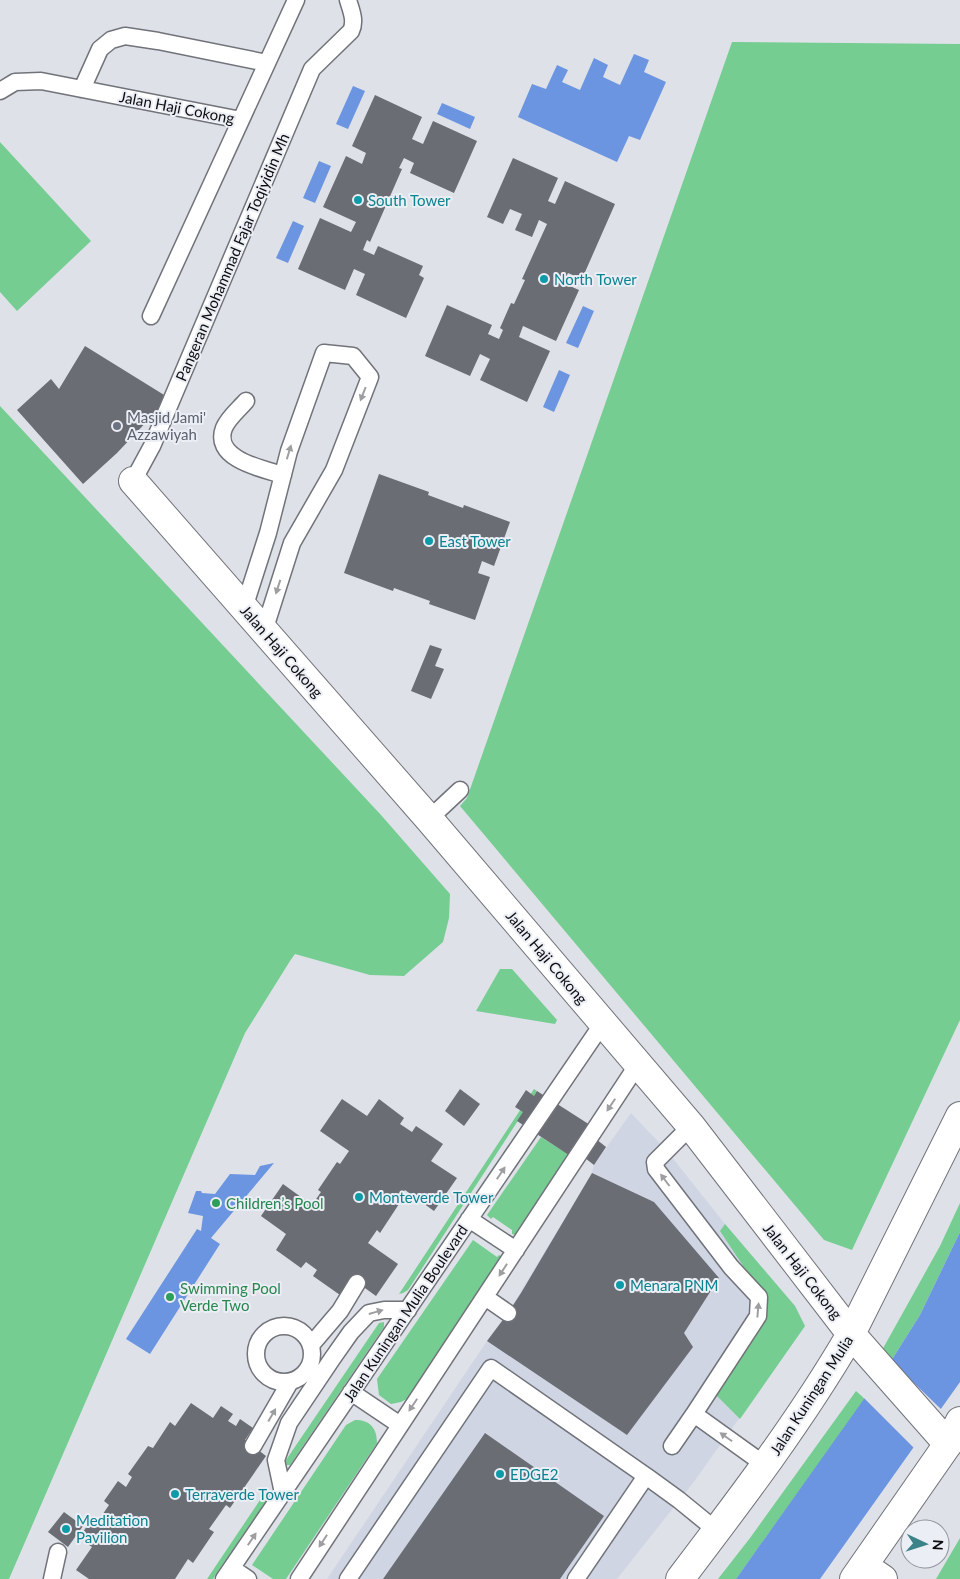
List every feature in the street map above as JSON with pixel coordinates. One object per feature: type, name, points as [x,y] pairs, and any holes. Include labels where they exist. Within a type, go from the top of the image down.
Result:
[{"type":"street","name":"Jalan Haji Cokong","points":[[133,481],[430,820],[691,1126],[851,1334],[876,1362],[947,1431]]},
{"type":"street","name":"Jalan Kuningan Mulia","points":[[680,1579],[765,1465],[838,1356],[851,1334],[960,1116]]},
{"type":"street","points":[[867,1575],[947,1431]]},
{"type":"lane","name":"Jalan Haji Cokong","points":[[0,90],[15,82],[41,80],[241,120],[296,0]]},
{"type":"lane","name":"Pangeran Mohammad Fajar Toqiyidin Mh","points":[[133,481],[152,446],[312,69],[354,26],[348,0]]},
{"type":"lane","points":[[82,89],[100,49],[112,40],[124,36],[267,63]]},
{"type":"lane","points":[[151,316],[241,120]]},
{"type":"lane","points":[[244,608],[268,533],[289,451],[324,353],[353,356],[370,378],[334,470],[292,542],[264,631]]},
{"type":"lane","points":[[246,401],[224,427],[222,436],[226,450],[237,459],[254,467],[283,475]]},
{"type":"lane","points":[[430,820],[460,790]]},
{"type":"lane","name":"Jalan Kuningan Mulia Boulevard","points":[[228,1573],[603,1023]]},
{"type":"lane","points":[[298,1579],[638,1064]]},
{"type":"lane","points":[[672,1446],[758,1316],[759,1297],[731,1267],[656,1169],[655,1162],[691,1126]]},
{"type":"lane","points":[[469,1219],[516,1250]]},
{"type":"lane","points":[[311,1345],[340,1311],[357,1283]]},
{"type":"lane","points":[[485,1297],[508,1313]]},
{"type":"lane","points":[[283,1492],[276,1460],[289,1423],[332,1359],[351,1332],[369,1313],[384,1310],[408,1310]]},
{"type":"lane","points":[[308,1394],[308,1368],[313,1354],[307,1337],[300,1330],[292,1326],[283,1325],[274,1327],[259,1339],[256,1348],[258,1366],[271,1380],[280,1383],[298,1379],[308,1368],[332,1359]]},
{"type":"lane","points":[[348,1579],[491,1368],[646,1476],[717,1531]]},
{"type":"lane","points":[[253,1446],[290,1382]]},
{"type":"lane","points":[[352,1392],[400,1425]]},
{"type":"lane","points":[[694,1414],[765,1465]]},
{"type":"lane","points":[[576,1579],[646,1476]]},
{"type":"lane","points":[[52,1579],[58,1552]]},
{"type":"lane","points":[[228,1573],[248,1579]]},
{"type":"shaded area","points":[[631,1113],[667,1151],[725,1224],[795,1306],[805,1326],[693,1483],[617,1579],[327,1579],[487,1341],[508,1313],[592,1173],[594,1165]]},
{"type":"green space","points":[[732,42],[960,44],[960,1020],[852,1250],[824,1240],[460,806],[467,798]]},
{"type":"green space","points":[[0,142],[91,241],[17,311],[0,292]]},
{"type":"green space","points":[[0,406],[381,815],[450,894],[449,918],[443,942],[404,976],[370,975],[295,954],[290,961],[245,1033],[9,1579],[0,1579]]},
{"type":"green space","points":[[500,969],[512,969],[557,1020],[555,1024],[476,1011]]},
{"type":"green space","points":[[534,1089],[537,1091],[534,1096],[408,1290],[399,1294]]},
{"type":"green space","points":[[541,1137],[571,1156],[516,1235],[512,1234],[512,1230],[487,1215]]},
{"type":"green space","points":[[960,1203],[960,1232],[920,1315],[891,1361],[881,1352],[940,1246]]},
{"type":"green space","points":[[725,1224],[795,1306],[805,1326],[740,1419],[716,1395],[765,1299],[720,1231]]},
{"type":"green space","points":[[473,1240],[497,1257],[499,1255],[503,1257],[407,1399],[391,1404],[379,1395],[377,1379]]},
{"type":"green space","points":[[384,1322],[384,1327],[290,1465],[286,1465],[286,1460],[379,1323]]},
{"type":"green space","points":[[856,1391],[865,1399],[736,1579],[718,1579],[750,1538]]},
{"type":"green space","points":[[355,1420],[365,1421],[372,1426],[376,1433],[377,1443],[286,1579],[273,1579],[252,1565],[346,1425]]},
{"type":"green space","points":[[266,1491],[266,1501],[213,1579],[207,1579]]},
{"type":"green space","points":[[960,1538],[960,1579],[936,1579],[942,1569],[950,1569],[950,1555]]},
{"type":"water","points":[[634,54],[649,60],[644,72],[666,82],[640,140],[629,136],[617,162],[518,117],[532,84],[546,89],[557,65],[568,70],[562,82],[580,90],[594,58],[608,65],[603,77],[620,85]]},
{"type":"water","points":[[353,86],[365,91],[348,129],[336,124]]},
{"type":"water","points":[[442,103],[475,117],[470,129],[437,114]]},
{"type":"water","points":[[319,161],[331,166],[315,203],[303,198]]},
{"type":"water","points":[[293,221],[304,226],[288,263],[276,258]]},
{"type":"water","points":[[583,306],[594,311],[578,348],[566,343]]},
{"type":"water","points":[[559,370],[570,375],[554,412],[543,407]]},
{"type":"water","name":"Swimming Pool Verde Two","points":[[274,1163],[211,1238],[220,1244],[150,1354],[126,1339],[197,1229],[201,1231],[203,1216],[188,1213],[196,1191],[215,1194],[230,1174],[255,1175],[260,1166]]},
{"type":"water","points":[[960,1232],[960,1382],[820,1579],[736,1579],[891,1361],[920,1315]]},
{"type":"pier","points":[[889,1359],[943,1411],[915,1449],[863,1397]]},
{"type":"building","name":"South Tower","points":[[375,95],[422,117],[412,139],[423,144],[433,121],[477,141],[454,193],[410,173],[414,163],[404,158],[399,168],[402,169],[370,242],[367,240],[363,250],[374,255],[378,246],[423,266],[419,275],[424,278],[406,318],[356,295],[365,274],[354,269],[345,290],[298,269],[320,218],[351,232],[356,222],[323,207],[346,156],[362,164],[366,153],[352,146]]},
{"type":"building","name":"North Tower","points":[[513,158],[558,178],[548,201],[555,204],[565,181],[615,204],[582,279],[568,273],[563,283],[579,290],[556,341],[523,326],[519,337],[550,351],[527,402],[480,380],[490,359],[480,354],[470,376],[425,356],[447,305],[492,325],[488,334],[499,339],[503,330],[500,328],[511,303],[514,304],[525,280],[522,279],[547,224],[539,220],[532,237],[515,230],[522,214],[510,209],[503,224],[487,217]]},
{"type":"building","points":[[85,346],[169,398],[117,453],[83,484],[17,410],[51,379],[59,389]]},
{"type":"building","name":"East Tower","points":[[379,474],[429,492],[428,495],[463,508],[464,505],[510,522],[494,566],[482,561],[478,573],[490,577],[475,620],[429,604],[430,601],[394,588],[393,591],[344,573]]},
{"type":"building","points":[[430,645],[442,649],[435,666],[444,669],[431,699],[411,691]]},
{"type":"building","points":[[460,1089],[480,1104],[464,1126],[445,1111]]},
{"type":"building","points":[[526,1090],[534,1096],[537,1091],[601,1132],[596,1139],[606,1147],[594,1165],[585,1158],[581,1163],[517,1121],[523,1112],[515,1107]]},
{"type":"building","name":"Monteverde Tower","points":[[342,1099],[367,1116],[379,1099],[404,1118],[400,1124],[412,1132],[416,1126],[443,1144],[431,1161],[457,1178],[434,1211],[405,1190],[396,1202],[399,1204],[380,1233],[377,1230],[368,1243],[398,1264],[376,1296],[351,1278],[340,1295],[313,1276],[317,1270],[306,1262],[301,1268],[276,1250],[286,1234],[261,1216],[283,1184],[312,1205],[321,1192],[318,1190],[337,1162],[340,1164],[349,1151],[320,1131]]},
{"type":"building","name":"Menara PNM","points":[[592,1173],[654,1202],[719,1278],[684,1333],[693,1347],[627,1435],[487,1341],[521,1293]]},
{"type":"building","name":"Terraverde Tower","points":[[191,1403],[213,1418],[221,1406],[233,1414],[228,1421],[236,1426],[240,1419],[253,1428],[245,1440],[266,1456],[230,1508],[226,1505],[209,1529],[214,1532],[193,1563],[188,1559],[175,1579],[89,1579],[76,1570],[92,1547],[79,1538],[89,1523],[94,1527],[109,1505],[104,1501],[118,1481],[126,1487],[132,1477],[128,1474],[148,1446],[153,1448],[170,1422],[175,1426]]},
{"type":"building","name":"EDGE2","points":[[485,1433],[604,1516],[560,1579],[383,1579]]},
{"type":"building","name":"Meditation Pavilion","points":[[64,1512],[83,1526],[68,1547],[48,1532]]},
{"type":"place","name":"South Tower","points":[[358,200]]},
{"type":"place","name":"North Tower","points":[[544,279]]},
{"type":"place","name":"Masjid Jami' Azzawiyah","points":[[117,426]]},
{"type":"place","name":"East Tower","points":[[429,541]]},
{"type":"place","name":"Monteverde Tower","points":[[359,1197]]},
{"type":"place","name":"Children’s Pool","points":[[216,1203]]},
{"type":"place","name":"Menara PNM","points":[[620,1285]]},
{"type":"place","name":"Swimming Pool Verde Two","points":[[170,1297]]},
{"type":"place","name":"EDGE2","points":[[500,1474]]},
{"type":"place","name":"Terraverde Tower","points":[[175,1494]]},
{"type":"place","name":"Meditation Pavilion","points":[[66,1529]]}]
